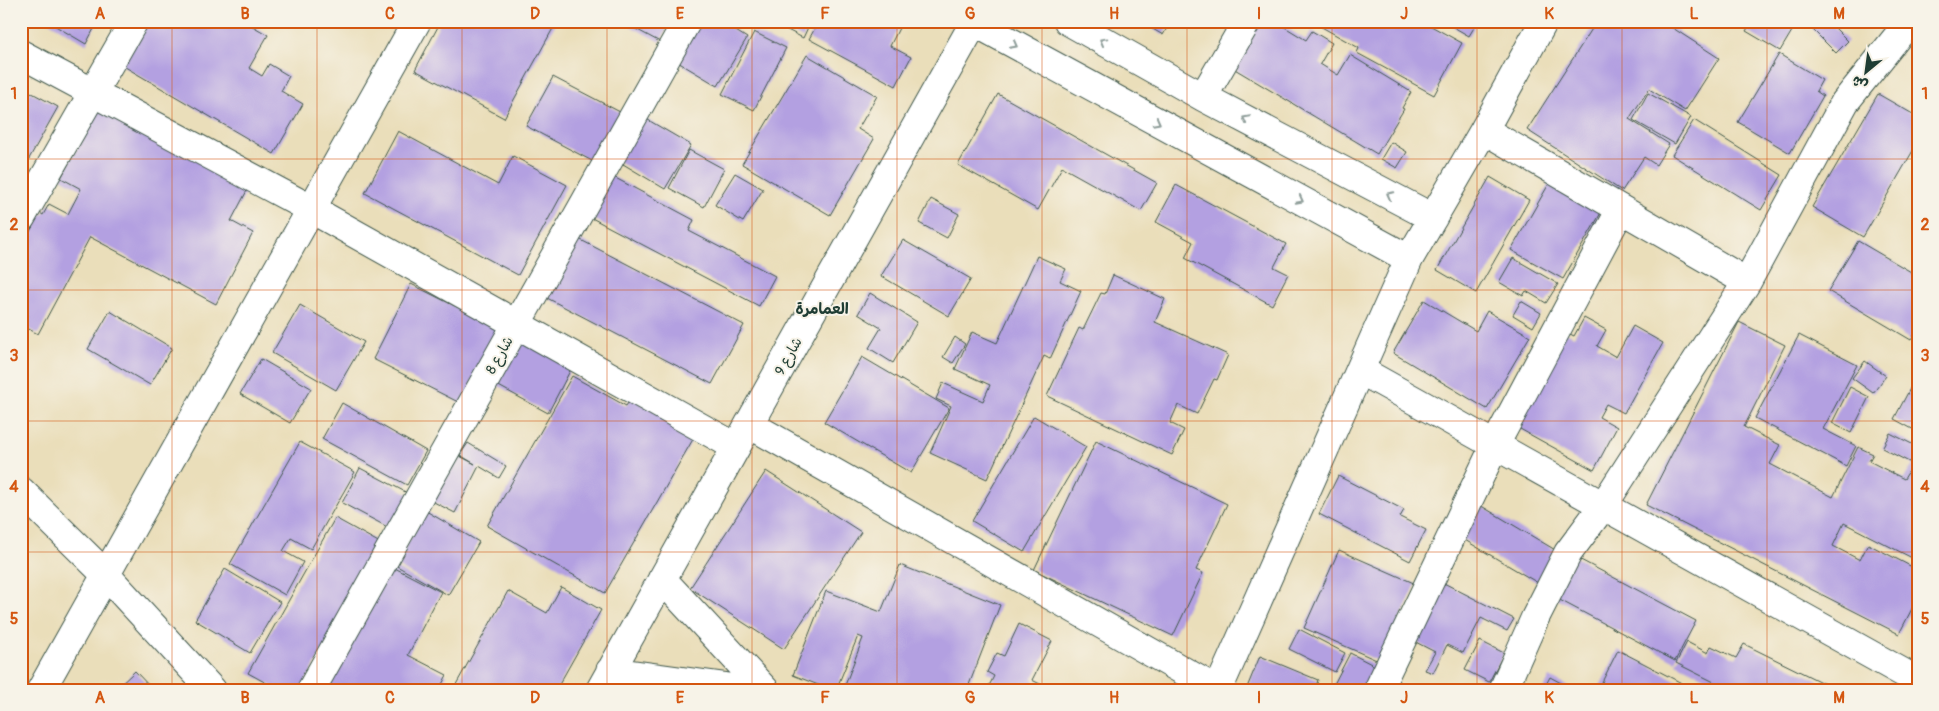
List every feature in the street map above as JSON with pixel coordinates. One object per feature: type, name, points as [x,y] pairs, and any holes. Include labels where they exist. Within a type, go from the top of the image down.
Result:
[{"type":"street","points":[[21,218],[134,21]]},
{"type":"street","points":[[41,690],[417,21]]},
{"type":"street","name":"شارع 8","points":[[311,690],[687,21]]},
{"type":"street","points":[[1068,21],[1203,97],[1433,218]]},
{"type":"street","points":[[1203,97],[1247,21]]},
{"type":"street","points":[[749,424],[1218,690],[1409,259],[1484,130],[1544,21]]},
{"type":"street","points":[[1503,690],[1568,553],[1603,506],[1747,282],[1845,102],[1910,21],[1918,29]]},
{"type":"street","points":[[974,22],[1409,259]]},
{"type":"street","name":"شارع 9","points":[[605,681],[974,22]]},
{"type":"street","points":[[21,54],[311,209],[736,447]]},
{"type":"street","points":[[1484,130],[1747,282]]},
{"type":"street","points":[[1378,690],[1495,445],[1621,209]]},
{"type":"street","points":[[1360,370],[1918,682],[1914,690]]},
{"type":"street","points":[[21,491],[105,574],[212,690]]},
{"type":"street","points":[[662,579],[765,690]]},
{"type":"street","points":[[605,681],[748,690]]},
{"type":"building","points":[[47,21],[98,21],[86,44]]},
{"type":"building","points":[[129,21],[244,21],[268,35],[249,68],[262,76],[269,64],[289,76],[281,91],[303,104],[274,154],[108,57]]},
{"type":"building","points":[[441,21],[557,21],[504,118],[415,70]]},
{"type":"building","points":[[621,21],[671,21],[660,42]]},
{"type":"building","points":[[700,21],[720,21],[747,38],[718,86],[676,61]]},
{"type":"building","points":[[770,21],[811,21],[803,38]]},
{"type":"building","points":[[819,21],[902,22],[890,46],[911,57],[896,86],[809,39]]},
{"type":"building","points":[[1139,21],[1171,21],[1163,35]]},
{"type":"building","points":[[1260,21],[1275,21],[1306,40],[1312,31],[1332,43],[1320,64],[1338,75],[1350,55],[1411,92],[1402,108],[1404,109],[1377,154],[1233,68]]},
{"type":"building","points":[[1311,21],[1422,21],[1462,43],[1434,95],[1357,53],[1359,48]]},
{"type":"building","points":[[1443,21],[1478,21],[1469,36]]},
{"type":"building","points":[[1597,21],[1662,21],[1719,58],[1685,111],[1649,89],[1629,119],[1669,144],[1656,165],[1644,157],[1622,191],[1527,130]]},
{"type":"building","points":[[1752,21],[1798,21],[1780,51],[1746,31]]},
{"type":"building","points":[[1804,21],[1828,21],[1848,41],[1836,53]]},
{"type":"building","points":[[754,32],[786,48],[754,110],[722,94]]},
{"type":"building","points":[[1779,54],[1822,80],[1816,91],[1823,96],[1790,153],[1738,122]]},
{"type":"building","points":[[807,55],[877,96],[858,129],[874,139],[830,215],[742,164]]},
{"type":"building","points":[[553,77],[620,112],[594,162],[526,126]]},
{"type":"building","points":[[21,87],[58,107],[21,173]]},
{"type":"building","points":[[1648,93],[1691,117],[1675,144],[1633,120]]},
{"type":"building","points":[[998,94],[1157,183],[1141,211],[1062,167],[1038,210],[958,165]]},
{"type":"building","points":[[1878,94],[1918,117],[1918,142],[1863,237],[1812,207]]},
{"type":"building","points":[[101,103],[251,183],[231,221],[253,233],[216,304],[90,237],[38,334],[21,325],[21,248],[40,213],[43,215],[49,204],[68,214],[81,189],[61,178]]},
{"type":"building","points":[[643,117],[691,145],[665,189],[618,161]]},
{"type":"building","points":[[1694,120],[1782,175],[1761,210],[1672,155]]},
{"type":"building","points":[[398,131],[498,185],[513,156],[567,185],[518,275],[365,193]]},
{"type":"building","points":[[1391,142],[1407,152],[1397,168],[1381,159]]},
{"type":"building","points":[[689,150],[724,169],[704,207],[669,188]]},
{"type":"building","points":[[735,173],[763,189],[743,222],[715,205]]},
{"type":"building","points":[[608,174],[694,220],[689,231],[775,276],[759,306],[586,215]]},
{"type":"building","points":[[1554,175],[1606,204],[1563,279],[1511,250]]},
{"type":"building","points":[[1490,177],[1529,200],[1476,293],[1437,270]]},
{"type":"building","points":[[1176,185],[1286,244],[1274,267],[1288,274],[1272,305],[1185,258],[1193,242],[1156,222]]},
{"type":"building","points":[[931,199],[959,214],[947,238],[919,223]]},
{"type":"building","points":[[577,238],[744,325],[712,384],[547,298]]},
{"type":"building","points":[[903,240],[971,279],[949,316],[881,276]]},
{"type":"building","points":[[1858,241],[1918,276],[1918,329],[1911,340],[1828,291]]},
{"type":"building","points":[[1037,256],[1066,269],[1060,281],[1081,291],[1050,359],[1044,356],[987,479],[930,453],[951,406],[936,399],[943,383],[983,401],[990,385],[955,369],[972,332],[997,343]]},
{"type":"building","points":[[1513,258],[1558,284],[1546,303],[1526,291],[1523,296],[1499,282]]},
{"type":"building","points":[[1113,275],[1165,299],[1155,322],[1228,355],[1217,380],[1214,379],[1197,414],[1178,405],[1170,423],[1184,430],[1172,455],[1047,396],[1079,328],[1083,330],[1101,293],[1105,294]]},
{"type":"building","points":[[411,284],[463,310],[508,323],[466,406],[373,359]]},
{"type":"building","points":[[870,293],[917,322],[893,363],[869,348],[881,328],[858,314]]},
{"type":"building","points":[[1424,300],[1476,331],[1487,311],[1530,336],[1487,409],[1393,353]]},
{"type":"building","points":[[1521,301],[1541,313],[1533,327],[1513,315]]},
{"type":"building","points":[[300,305],[364,342],[336,390],[272,353]]},
{"type":"building","points":[[110,311],[172,348],[150,385],[88,349]]},
{"type":"building","points":[[1584,318],[1606,330],[1597,346],[1616,357],[1633,326],[1663,343],[1624,413],[1606,404],[1599,417],[1617,427],[1594,470],[1511,424],[1562,330],[1574,336]]},
{"type":"building","points":[[1739,322],[1785,345],[1744,427],[1780,445],[1770,464],[1833,497],[1858,447],[1873,454],[1869,461],[1904,479],[1913,464],[1882,448],[1890,433],[1918,447],[1918,561],[1844,523],[1833,546],[1860,560],[1868,544],[1918,570],[1918,597],[1899,634],[1646,505]]},
{"type":"building","points":[[1799,335],[1857,365],[1823,429],[1856,446],[1846,466],[1755,418]]},
{"type":"building","points":[[955,337],[965,344],[953,363],[943,357]]},
{"type":"building","points":[[519,339],[572,367],[548,413],[495,384]]},
{"type":"building","points":[[862,357],[949,408],[911,473],[824,422]]},
{"type":"building","points":[[261,359],[311,388],[290,423],[240,394]]},
{"type":"building","points":[[1865,361],[1886,376],[1873,393],[1852,378]]},
{"type":"building","points":[[572,376],[626,406],[632,397],[696,434],[605,593],[487,526]]},
{"type":"building","points":[[1914,381],[1918,383],[1918,432],[1894,419]]},
{"type":"building","points":[[1850,387],[1869,397],[1851,433],[1832,423]]},
{"type":"building","points":[[342,403],[426,451],[407,485],[322,439]]},
{"type":"building","points":[[1034,416],[1086,447],[1024,552],[972,521]]},
{"type":"building","points":[[1096,441],[1227,504],[1196,570],[1203,573],[1173,636],[1034,570]]},
{"type":"building","points":[[300,442],[355,472],[311,549],[291,538],[283,551],[303,562],[285,595],[230,564]]},
{"type":"building","points":[[468,443],[506,466],[499,478],[479,466],[455,513],[428,499],[452,452],[475,464],[460,455]]},
{"type":"building","points":[[360,468],[413,496],[395,531],[342,503]]},
{"type":"building","points":[[766,471],[861,532],[784,649],[690,588]]},
{"type":"building","points":[[1338,476],[1404,510],[1400,517],[1426,530],[1410,561],[1319,514]]},
{"type":"building","points":[[1478,504],[1557,551],[1538,583],[1458,536]]},
{"type":"building","points":[[426,511],[479,542],[448,595],[395,565]]},
{"type":"building","points":[[335,518],[382,544],[301,690],[279,690],[248,673]]},
{"type":"building","points":[[1339,550],[1416,584],[1381,662],[1304,628]]},
{"type":"building","points":[[1575,557],[1696,621],[1675,661],[1554,597]]},
{"type":"building","points":[[389,565],[441,592],[408,655],[447,675],[439,690],[324,690]]},
{"type":"building","points":[[900,565],[1000,605],[967,690],[848,690],[844,688],[863,638],[858,636],[836,690],[831,690],[793,675],[826,591],[881,612]]},
{"type":"building","points":[[225,569],[280,602],[250,653],[195,620]]},
{"type":"building","points":[[1434,578],[1514,619],[1507,631],[1481,618],[1463,653],[1447,645],[1433,673],[1425,670],[1435,652],[1404,636]]},
{"type":"building","points":[[561,587],[601,610],[556,690],[453,690],[508,591],[547,613]]},
{"type":"building","points":[[1019,624],[1052,641],[1032,680],[1052,690],[987,690],[994,676],[987,672],[997,653],[1004,656]]},
{"type":"building","points":[[1299,629],[1345,653],[1335,672],[1289,649]]},
{"type":"building","points":[[1480,641],[1504,653],[1489,682],[1465,670]]},
{"type":"building","points":[[1687,642],[1708,653],[1711,646],[1736,658],[1744,644],[1837,690],[1730,690],[1676,663]]},
{"type":"building","points":[[1618,650],[1695,690],[1598,690]]},
{"type":"building","points":[[1350,653],[1381,669],[1371,690],[1331,690]]},
{"type":"building","points":[[1260,656],[1318,680],[1315,690],[1246,690]]},
{"type":"building","points":[[135,671],[153,690],[115,690]]},
{"type":"building","points":[[1550,677],[1574,690],[1543,690]]},
{"type":"district","name":"العمامرة","points":[[822,309]]}]
